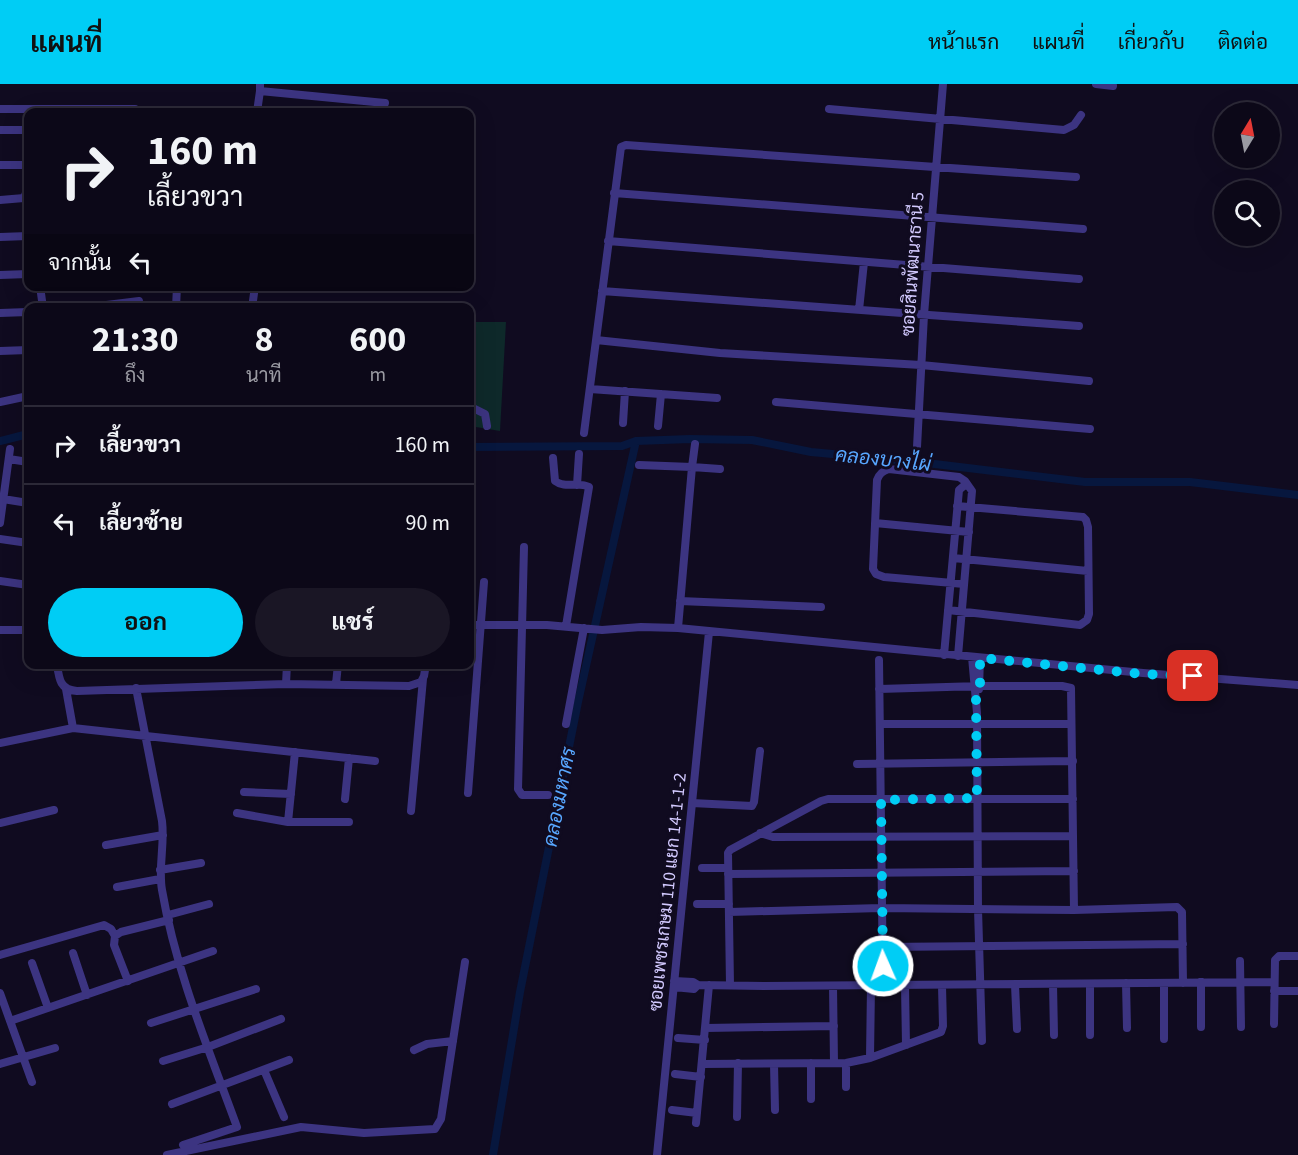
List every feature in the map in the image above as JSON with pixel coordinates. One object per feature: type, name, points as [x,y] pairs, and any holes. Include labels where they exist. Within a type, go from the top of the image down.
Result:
[{"type":"street","name":"ซอยสินพัฒนาธานี 5","points":[[916,447],[924,315],[943,84]]},
{"type":"street","points":[[1096,84],[1113,86]]},
{"type":"street","points":[[257,108],[260,88],[385,103]]},
{"type":"street","points":[[0,110],[24,110]]},
{"type":"street","points":[[829,110],[1064,130],[1074,125],[1081,116]]},
{"type":"street","points":[[0,130],[24,130]]},
{"type":"street","points":[[584,433],[621,147],[626,145],[1076,177]]},
{"type":"street","points":[[0,165],[24,165]]},
{"type":"street","points":[[614,193],[1083,229]]},
{"type":"street","points":[[0,200],[24,198]]},
{"type":"street","points":[[0,237],[24,236]]},
{"type":"street","points":[[608,241],[1079,279]]},
{"type":"street","points":[[859,310],[864,262]]},
{"type":"street","points":[[0,275],[24,274]]},
{"type":"street","points":[[602,291],[1079,326]]},
{"type":"street","points":[[123,303],[139,301]]},
{"type":"street","points":[[0,313],[24,312]]},
{"type":"street","points":[[596,339],[720,353],[921,365],[1089,381]]},
{"type":"street","points":[[0,351],[24,350]]},
{"type":"street","points":[[590,388],[717,398]]},
{"type":"street","points":[[623,423],[625,391]]},
{"type":"street","points":[[658,426],[661,394]]},
{"type":"street","points":[[0,402],[24,397]]},
{"type":"street","points":[[776,402],[1090,429]]},
{"type":"street","points":[[474,409],[485,414],[487,426]]},
{"type":"street","points":[[678,628],[695,444]]},
{"type":"street","points":[[0,523],[10,449]]},
{"type":"street","points":[[577,485],[579,454]]},
{"type":"street","points":[[553,458],[555,481],[563,485],[588,485],[589,487],[566,626]]},
{"type":"street","points":[[9,459],[24,461]]},
{"type":"street","points":[[639,465],[720,470]]},
{"type":"street","points":[[957,656],[962,611],[972,491],[959,477],[889,469],[879,474],[873,569],[876,574],[884,578],[964,584]]},
{"type":"street","points":[[944,655],[959,490],[966,484]]},
{"type":"street","points":[[3,499],[24,502]]},
{"type":"street","points":[[948,610],[1069,624],[1084,623],[1089,614],[1088,527],[1083,517],[957,506]]},
{"type":"street","points":[[875,523],[969,532]]},
{"type":"street","points":[[0,539],[24,542]]},
{"type":"street","points":[[524,547],[518,789],[522,795],[548,795]]},
{"type":"street","points":[[953,558],[1088,571]]},
{"type":"street","points":[[0,581],[24,584]]},
{"type":"street","points":[[468,793],[484,582]]},
{"type":"street","points":[[680,601],[821,607]]},
{"type":"street","points":[[474,625],[566,626],[602,630],[641,627],[678,628],[1143,674],[1298,685]]},
{"type":"street","points":[[566,724],[588,628]]},
{"type":"street","points":[[0,630],[24,630]]},
{"type":"street","name":"ซอยเพชรเกษม 110 แยก 14-1-1-2","points":[[657,1155],[709,632]]},
{"type":"street","points":[[976,658],[978,909],[982,1041]]},
{"type":"street","points":[[879,660],[883,985]]},
{"type":"street","points":[[58,669],[60,680],[66,688],[73,728]]},
{"type":"street","points":[[286,684],[287,669]]},
{"type":"street","points":[[336,684],[338,669]]},
{"type":"street","points":[[411,811],[425,669]]},
{"type":"street","points":[[66,688],[77,690],[286,684],[409,686],[418,684],[423,679]]},
{"type":"street","points":[[879,689],[977,686],[1069,687],[1073,761],[1074,910]]},
{"type":"street","points":[[136,688],[158,793],[163,835],[160,879],[168,918],[194,1009],[237,1127],[183,1145]]},
{"type":"street","points":[[880,724],[1071,724]]},
{"type":"street","points":[[0,743],[73,728],[375,761]]},
{"type":"street","points":[[692,803],[752,806],[760,751]]},
{"type":"street","points":[[288,822],[295,752]]},
{"type":"street","points":[[345,799],[349,759]]},
{"type":"street","points":[[856,764],[1073,761]]},
{"type":"street","points":[[244,792],[291,794]]},
{"type":"street","points":[[730,985],[728,855],[730,850],[760,833],[824,800],[1073,799]]},
{"type":"street","points":[[0,823],[54,810]]},
{"type":"street","points":[[237,813],[288,822],[349,822]]},
{"type":"street","points":[[760,833],[773,837],[1073,836]]},
{"type":"street","points":[[106,845],[163,835]]},
{"type":"street","points":[[160,870],[201,863]]},
{"type":"street","points":[[702,868],[728,871],[1074,871]]},
{"type":"street","points":[[117,887],[160,879]]},
{"type":"street","points":[[115,936],[121,932],[209,904]]},
{"type":"street","points":[[697,904],[729,908],[881,909],[1074,910],[1177,907],[1182,912],[1183,983]]},
{"type":"street","points":[[0,955],[104,925],[111,929],[115,936],[114,945],[128,981]]},
{"type":"street","points":[[882,947],[1183,944]]},
{"type":"street","points":[[0,1021],[48,1008],[213,951]]},
{"type":"street","points":[[73,953],[87,995]]},
{"type":"street","points":[[1274,1024],[1276,957],[1298,956]]},
{"type":"street","points":[[1240,961],[1241,1027]]},
{"type":"street","points":[[32,963],[48,1008]]},
{"type":"street","points":[[167,1155],[301,1127],[364,1133],[435,1129],[441,1119],[465,963]]},
{"type":"street","points":[[674,984],[693,982],[698,985],[942,986],[1274,982]]},
{"type":"street","points":[[1201,982],[1201,1027]]},
{"type":"street","points":[[1126,983],[1127,1028]]},
{"type":"street","points":[[1164,983],[1164,1039]]},
{"type":"street","points":[[1053,984],[1053,1035]]},
{"type":"street","points":[[1090,984],[1090,1035]]},
{"type":"street","points":[[696,1123],[709,985]]},
{"type":"street","points":[[1015,985],[1017,1029]]},
{"type":"street","points":[[833,986],[834,1063]]},
{"type":"street","points":[[870,1058],[871,986]]},
{"type":"street","points":[[905,986],[906,1045]]},
{"type":"street","points":[[703,1064],[846,1063],[870,1058],[941,1032],[943,1026],[942,986]]},
{"type":"street","points":[[151,1023],[256,988]]},
{"type":"street","points":[[1274,991],[1298,991]]},
{"type":"street","points":[[0,993],[32,1082]]},
{"type":"street","points":[[163,1062],[281,1019]]},
{"type":"street","points":[[706,1028],[834,1026]]},
{"type":"street","points":[[678,1038],[705,1040]]},
{"type":"street","points":[[414,1050],[427,1044],[453,1041]]},
{"type":"street","points":[[0,1064],[55,1048]]},
{"type":"street","points":[[171,1104],[289,1060]]},
{"type":"street","points":[[737,1117],[738,1063]]},
{"type":"street","points":[[811,1063],[811,1099]]},
{"type":"street","points":[[846,1063],[846,1087]]},
{"type":"street","points":[[774,1064],[775,1110]]},
{"type":"street","points":[[264,1070],[284,1117]]},
{"type":"street","points":[[675,1074],[701,1077]]},
{"type":"street","points":[[672,1110],[697,1113]]},
{"type":"green space","points":[[474,322],[506,322],[500,431],[474,427]]},
{"type":"waterway","name":"คลองบางไผ่","points":[[0,441],[24,435]]},
{"type":"waterway","name":"คลองบางไผ่","points":[[474,447],[622,446],[636,441],[752,440],[811,452],[1085,482],[1190,482],[1298,495]]},
{"type":"waterway","name":"คลองมหาศร","points":[[493,1155],[520,992],[578,702],[636,441]]},
{"type":"route","points":[[883,966],[881,800],[977,798],[976,699],[980,686],[980,658],[1143,674],[1193,676]]}]
